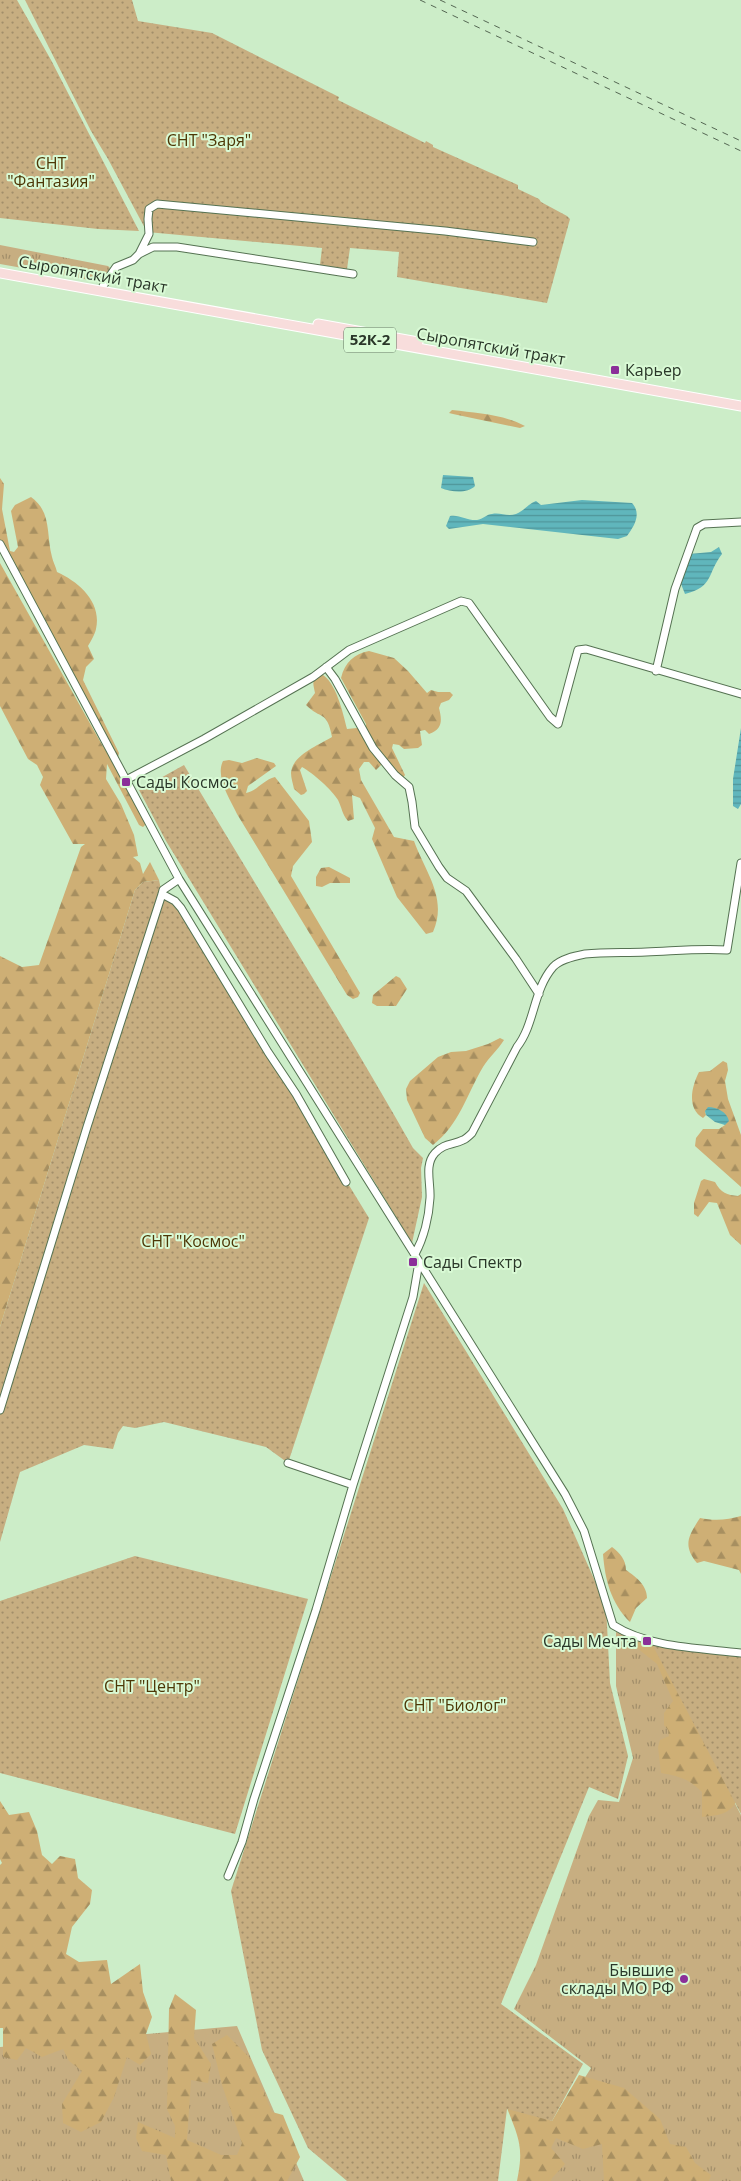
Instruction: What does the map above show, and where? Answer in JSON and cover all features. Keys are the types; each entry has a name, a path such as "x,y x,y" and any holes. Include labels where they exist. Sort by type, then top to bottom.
{"main road":[{"name":"Сыропятский тракт","path":"0,267 741,400"},
{"name":"Сыропятский тракт","path":"0,273 741,406"}],"street":[{"path":"139,254 149,234 149,209 157,204 445,231 533,242"},
{"path":"103,286 116,267 133,260 139,254 153,247 178,247 353,274"},
{"path":"656,671 675,589 682,565 697,528 704,524 741,522"},
{"path":"0,544 179,879 565,1494 584,1531 613,1625 636,1636 652,1640 741,1653"},
{"path":"126,780 204,739 326,667 349,650 464,601 469,603 550,717 558,724 578,650 586,649 656,671 741,694"},
{"path":"326,667 335,679 373,748 408,787 412,802 414,827 439,866 447,878 466,891 516,958 539,994"},
{"path":"415,1254 422,1237 430,1198 430,1159 441,1148 464,1140 472,1133 517,1047 526,1036 539,994 553,967 558,962 585,954 667,952 701,948 727,950 741,863"},
{"path":"0,1410 87,1127 162,894 164,890 179,879"},
{"path":"162,894 175,901 181,908 268,1052 296,1094 346,1182"},
{"path":"228,1876 242,1842 254,1799 316,1610 353,1485 413,1297 419,1262"},
{"path":"288,1463 353,1485"}],"green space":[{"name":"СНТ \"Фантазия\"","path":"0,0 17,0 51,60 139,231 98,229 0,218"},
{"name":"СНТ \"Заря\"","path":"25,0 132,0 138,21 212,33 339,97 338,100 425,143 426,141 433,145 433,147 518,185 518,189 539,199 570,219 547,303 397,277 399,252 350,248 347,269 320,265 322,248 147,232 91,131"},
{"path":"0,245 108,266 110,268 105,280 101,282 0,264"},
{"path":"452,410 498,416 525,426 520,428 449,413"},
{"path":"0,478 4,484 2,509 10,551 14,552 18,547 11,511 15,505 31,497 38,503 45,517 50,548 57,572 81,587 96,610 95,631 88,646 94,659 86,667 83,680 119,753 117,761 0,543"},
{"path":"0,563 101,743 127,784 147,823 143,827 139,825 107,764 106,779 121,804 134,835 138,856 133,857 140,863 143,874 150,862 159,880 143,882 135,890 0,1327 0,956 22,967 39,965 81,847 85,844 73,844 40,785 43,777 37,765 28,759 0,706"},
{"path":"369,651 394,658 427,693 431,690 450,692 453,695 449,700 441,703 439,708 440,724 437,730 429,734 425,730 420,731 422,745 418,748 404,749 399,745 393,744 392,748 405,775 403,778 382,764 376,770 369,762 364,762 359,769 361,780 394,837 414,841 433,885 438,908 437,920 433,932 426,934 397,897 372,839 375,828 360,798 352,795 354,819 348,821 335,796 302,767 300,770 307,791 301,795 294,789 291,773 296,761 307,751 332,737 326,719 306,705 315,693 314,682 318,676 321,674 326,678 335,690 347,729 357,728 362,732 366,729 366,724 341,678 345,667 351,660 359,654"},
{"path":"257,758 274,763 276,766 248,786 246,793 275,777 309,821 312,842 293,866 291,876 360,993 358,997 353,999 347,995 237,814 224,788 221,774 223,761 229,760 242,763"},
{"path":"184,765 329,1004 413,1148 423,1158 421,1168 422,1197 412,1243 166,841 139,790"},
{"path":"329,867 350,878 350,883 330,883 322,887 316,886 316,877 321,868"},
{"name":"СНТ \"Космос\"","path":"159,880 162,894 175,901 369,1218 288,1463 266,1447 164,1422 135,1428 123,1426 118,1433 113,1449 84,1445 20,1472 0,1542 0,1327 135,890 143,882"},
{"path":"396,976 400,978 407,989 396,1006 377,1006 372,1003 373,995"},
{"path":"500,1038 504,1040 483,1067 456,1119 433,1145 425,1138 407,1100 406,1089 410,1081 438,1057 451,1052 466,1051"},
{"path":"723,1061 727,1063 728,1070 725,1081 728,1099 741,1135 741,1187 695,1146 696,1138 703,1129 719,1129 725,1125 705,1111 706,1115 703,1118 694,1109 692,1103 694,1084 699,1072 710,1071"},
{"path":"704,1179 715,1182 727,1194 738,1196 741,1194 741,1245 730,1235 717,1203 709,1202 698,1217 694,1214 694,1203 701,1181"},
{"name":"СНТ \"Биолог\"","path":"424,1283 563,1509 606,1606 610,1683 628,1756 618,1799 589,1787 501,2004 583,2064 552,2121 507,2109 498,2181 347,2181 308,2148 262,2050 231,1891"},
{"path":"741,1516 741,1574 739,1570 704,1561 697,1563 692,1557 688,1545 690,1535 700,1518 721,1520"},
{"path":"612,1547 622,1557 626,1570 634,1575 647,1593 647,1598 636,1608 630,1622 618,1607 607,1582 603,1554"},
{"name":"СНТ \"Центр\"","path":"135,1556 308,1599 235,1834 0,1773 0,1601"},
{"path":"616,1632 648,1642 653,1647 741,1815 741,2181 519,2181 591,2068 514,2009 536,1965 589,1816 598,1800 619,1802 633,1758 616,1686"},
{"path":"634,1641 671,1648 737,1799 728,1811 719,1815 702,1817 702,1792 693,1784 683,1779 661,1773 658,1747 660,1740 669,1736 668,1730 664,1725 664,1713 673,1701 657,1664 632,1644"},
{"path":"652,1644 741,1656 741,1814"},
{"path":"0,1801 9,1815 29,1812 37,1831 42,1855 52,1864 60,1856 75,1859 78,1878 92,1890 90,1904 72,1927 66,1954 79,1962 107,1960 111,1984 140,1964 143,1992 152,2017 146,2034 151,2054 140,2065 127,2057 114,2097 101,2122 81,2132 63,2123 62,2104 82,2071 69,2061 63,2049 42,2057 26,2048 17,2060 3,2057 3,2028 0,2028 0,1865 2,1863 0,1859"},
{"path":"175,1994 196,2010 194,2038 211,2064 208,2083 191,2080 187,2140 221,2155 237,2155 242,2143 222,2085 212,2044 227,2035 250,2058 272,2112 283,2115 300,2157 287,2181 171,2181 166,2155 142,2151 136,2138 138,2122 175,2138 175,2126 167,2109 169,2009"},
{"path":"237,2026 304,2181 0,2181 0,2047"},
{"path":"579,2075 624,2088 660,2119 670,2144 686,2147 695,2163 711,2175 709,2181 604,2181 602,2144 583,2149 556,2138 551,2148 565,2164 551,2181 517,2181 520,2160 519,2143 507,2108 514,2105 552,2121"}],"water":[{"path":"443,475 473,477 475,486 472,489 463,491 441,488"},
{"path":"582,500 632,503 637,516 627,536 618,539 483,524 449,529 446,526 450,516 477,520 490,514 516,514 536,501 541,505"},
{"path":"719,547 722,554 709,578 701,587 685,594 681,584 689,554 711,552"},
{"path":"741,728 741,804 738,809 733,806 733,779"},
{"path":"708,1107 721,1111 729,1121 725,1125 715,1122 706,1115 705,1111"}],"railway":[{"path":"420,0 741,151"},
{"path":"440,0 741,141"}],"place":[{"name":"Карьер","path":"615,370"},
{"name":"Сады Космос","path":"126,782"},
{"name":"Сады Спектр","path":"413,1262"},
{"name":"Сады Мечта","path":"647,1641"},
{"name":"Бывшие склады МО РФ","path":"684,1979"}]}
